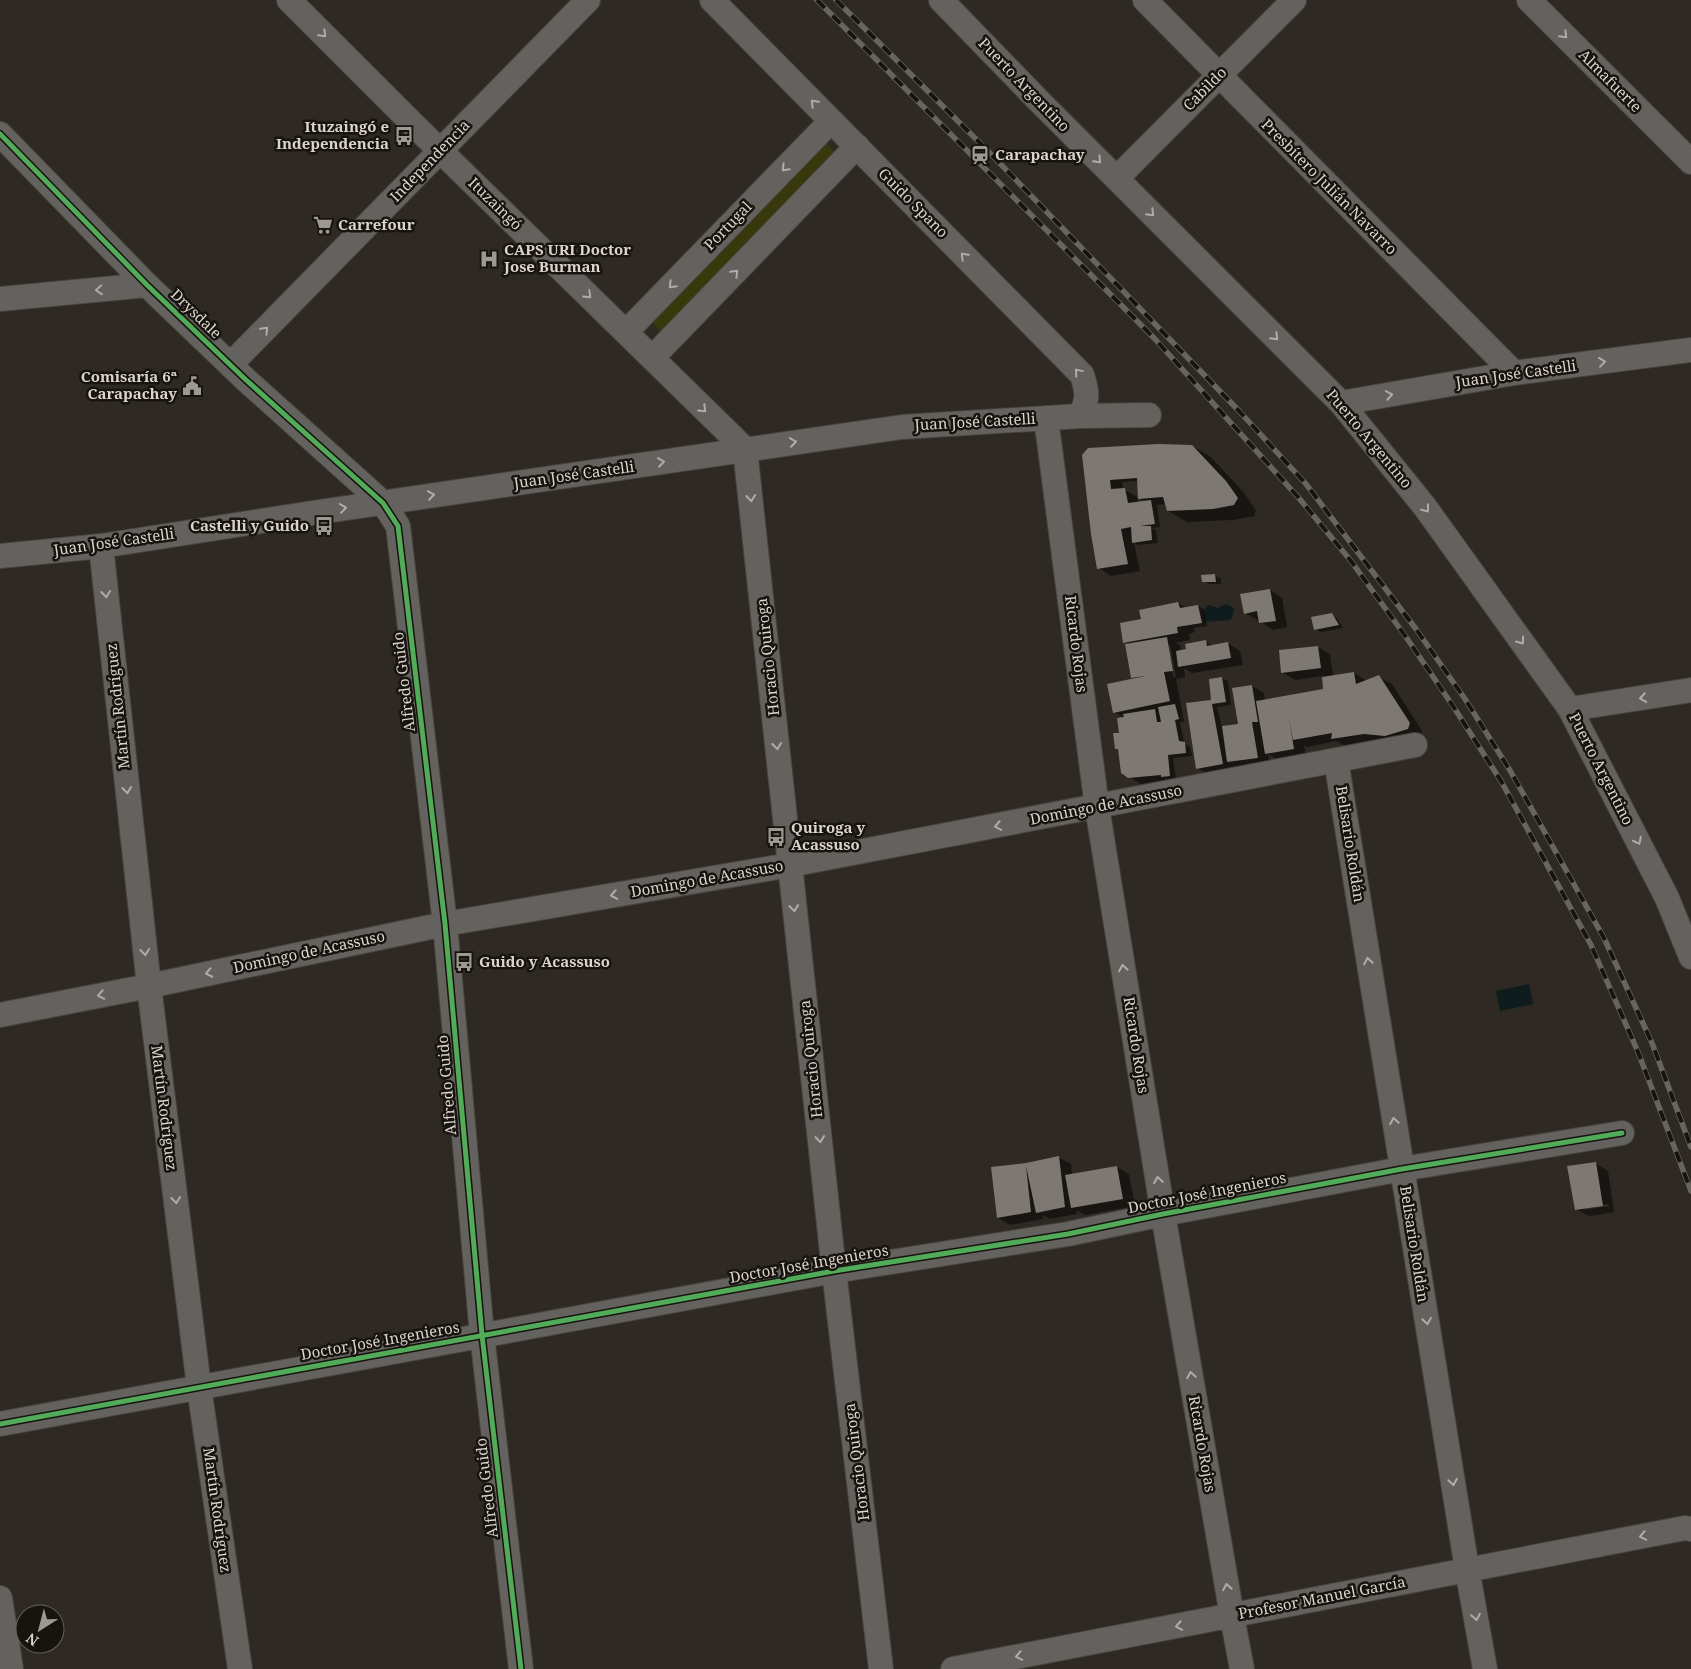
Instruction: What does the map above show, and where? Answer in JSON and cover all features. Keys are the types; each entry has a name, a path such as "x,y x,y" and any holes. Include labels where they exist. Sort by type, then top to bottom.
{"street":[{"name":"Ituzaingó","path":"289,0 745,449"},
{"name":"Independencia","path":"230,365 588,0"},
{"name":"Guido Spano","path":"712,0 1082,376 1087,392 1086,405 1080,416"},
{"name":"Puerto Argentino","path":"941,0 1044,106 1341,403 1425,507 1570,709 1667,898 1691,957"},
{"name":"Presbítero Julián Navarro","path":"1145,0 1514,373"},
{"name":"Cabildo","path":"1117,178 1294,0"},
{"name":"Almafuerte","path":"1530,0 1691,162"},
{"name":"Portugal","path":"626,332 831,120"},
{"name":"Drysdale","path":"0,134 147,285 230,365 383,502"},
{"path":"652,358 857,146"},
{"path":"0,299 147,285"},
{"name":"Juan José Castelli","path":"1341,403 1514,373 1691,350"},
{"name":"Juan José Castelli","path":"0,556 100,546 383,502 902,426 1080,416 1149,415"},
{"name":"Ricardo Rojas","path":"1046,418 1097,807 1242,1669"},
{"name":"Horacio Quiroga","path":"745,449 834,1271 881,1669"},
{"name":"Alfredo Guido","path":"383,502 398,526 445,924 482,1335 521,1669"},
{"name":"Martín Rodríguez","path":"100,546 149,986 199,1387 240,1669"},
{"path":"1570,709 1691,690"},
{"name":"Domingo de Acassuso","path":"0,1015 445,924 790,865 1415,745"},
{"name":"Belisario Roldán","path":"1336,760 1467,1569 1485,1669"},
{"name":"Doctor José Ingenieros","path":"0,1424 834,1271 1068,1234 1164,1214 1402,1170 1622,1133"},
{"name":"Profesor Manuel García","path":"953,1669 1467,1569 1685,1528 1691,1529"},
{"path":"0,1598 11,1669"}],"shaded area":[{"path":"822,138 837,155 665,335 649,319"},
{"path":"1226,604 1234,609 1232,618 1229,620 1207,622 1203,617 1208,605 1218,608"},
{"path":"1529,984 1533,1004 1500,1011 1496,991"}],"building":[{"path":"1158,444 1192,445 1226,481 1238,498 1234,505 1213,509 1167,511 1163,497 1138,499 1137,478 1110,480 1111,489 1125,488 1128,503 1151,500 1155,524 1140,526 1151,526 1152,540 1132,543 1131,527 1121,529 1128,564 1097,569 1082,455 1088,448"},
{"path":"1215,574 1216,582 1202,582 1201,575"},
{"path":"1270,589 1276,621 1259,623 1257,611 1244,614 1240,594"},
{"path":"1178,602 1180,608 1198,605 1202,623 1177,627 1178,633 1123,643 1120,623 1141,619 1139,610"},
{"path":"1332,613 1339,625 1314,630 1311,617"},
{"path":"1167,637 1173,671 1164,672 1170,701 1113,713 1107,684 1145,676 1131,678 1125,644"},
{"path":"1206,640 1207,646 1228,642 1231,658 1178,667 1176,651 1186,649 1185,644"},
{"path":"1318,646 1321,668 1281,673 1279,650"},
{"path":"1354,672 1356,684 1379,675 1410,723 1408,729 1385,736 1364,734 1331,739 1332,733 1293,740 1289,718 1294,749 1265,754 1256,701 1323,689 1322,677"},
{"path":"1222,677 1226,702 1212,704 1223,764 1196,769 1186,703 1211,700 1209,679"},
{"path":"1252,685 1258,722 1252,722 1258,758 1227,762 1222,726 1238,724 1232,688"},
{"path":"1175,704 1179,719 1175,720 1179,741 1185,742 1186,753 1168,755 1170,776 1128,778 1121,773 1118,749 1115,749 1113,733 1119,733 1117,718 1124,717 1123,714 1155,709 1157,722 1161,722 1158,707"},
{"path":"1059,1156 1065,1207 1036,1213 1026,1166 1031,1212 997,1218 991,1167 1026,1163"},
{"path":"1596,1162 1603,1206 1575,1210 1567,1166"},
{"path":"1117,1166 1123,1199 1071,1208 1065,1175"}],"railway":[{"path":"817,0 1154,338 1298,497 1351,561 1406,637 1501,781 1591,945 1638,1052 1691,1191"},
{"path":"836,0 986,149 1240,412 1306,484 1416,629 1465,699 1511,772 1604,938 1652,1043 1691,1147"}],"cycle path":[{"path":"0,134 147,285 245,379 383,503 398,526 445,924 482,1335 521,1669"},
{"path":"0,1424 834,1271 1068,1234 1402,1169 1622,1133"}],"place":[{"name":"Ituzaingó e Independencia","path":"404,136"},
{"name":"Carapachay","path":"980,155"},
{"name":"Carrefour","path":"323,225"},
{"name":"CAPS URI Doctor Jose Burman","path":"489,259"},
{"name":"Comisaría 6ª Carapachay","path":"192,386"},
{"name":"Castelli y Guido","path":"324,526"},
{"name":"Quiroga y Acassuso","path":"776,837"},
{"name":"Guido y Acassuso","path":"464,962"}]}
